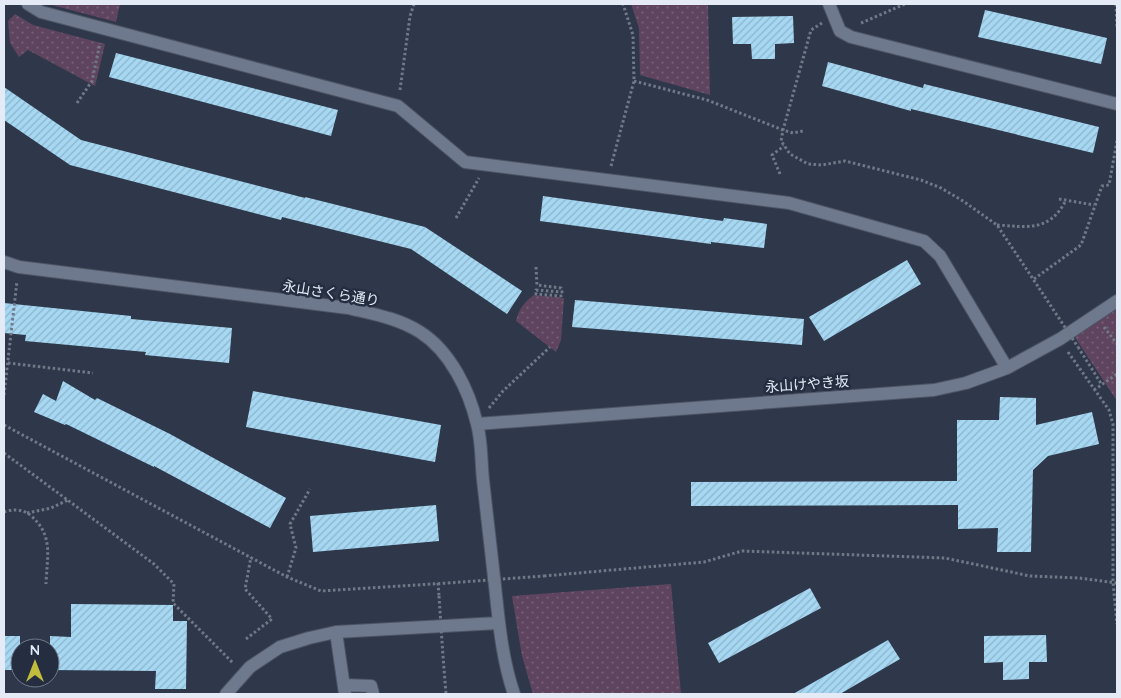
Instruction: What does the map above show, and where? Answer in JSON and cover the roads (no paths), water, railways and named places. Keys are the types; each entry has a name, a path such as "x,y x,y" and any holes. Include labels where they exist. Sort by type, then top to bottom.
{"street":[{"path":"28,4 41,12 398,106 465,162 789,203 924,241 940,256 1007,368"},
{"path":"829,4 840,31 851,37 1117,104"},
{"name":"永山さくら通り","path":"4,262 19,267 348,308 393,320 420,332 450,362 462,382 477,424 498,622 504,661 514,694"},
{"name":"永山けやき坂","path":"477,424 934,390 966,383 1007,368 1060,339 1117,301"},
{"path":"226,694 250,667 280,647 309,638 336,632 498,622"},
{"path":"336,632 344,690 371,686 373,694"}]}
